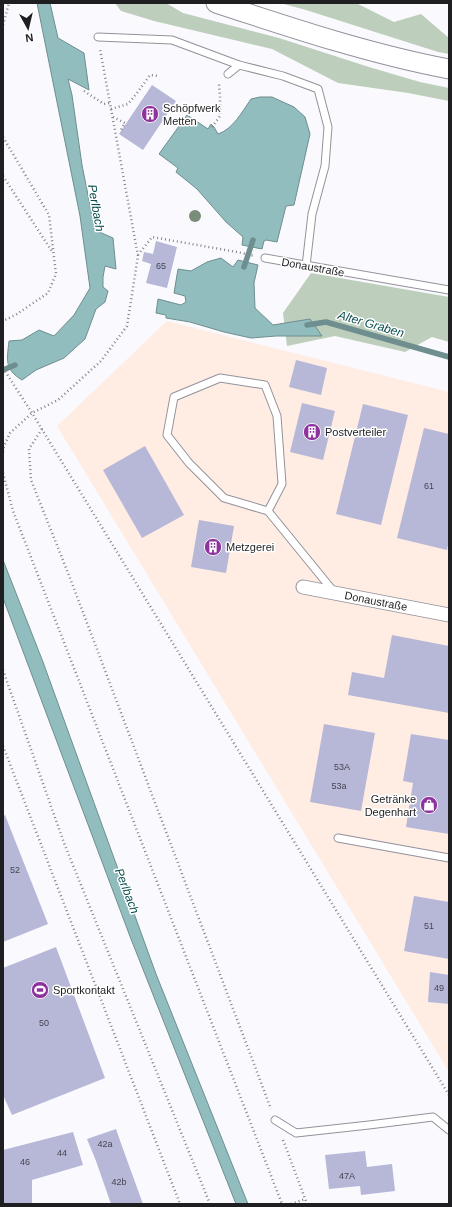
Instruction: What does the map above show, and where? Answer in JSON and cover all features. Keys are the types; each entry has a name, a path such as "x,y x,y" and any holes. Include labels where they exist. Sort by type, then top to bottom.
{"main road":[{"path":"216,3 288,27 398,58 449,69"}],"street":[{"name":"Donaustraße","path":"303,587 449,615"}],"lane":[{"path":"98,37 172,40 239,65 284,76 318,89 328,127 325,166 312,214 306,266"},
{"path":"228,74 239,65"},
{"name":"Donaustraße","path":"265,258 449,290"},
{"path":"268,510 282,484 277,416 265,384 220,378 174,397 167,435 189,463 224,498 268,510 335,593"},
{"path":"338,838 449,858"},
{"path":"275,1120 296,1133 433,1117 449,1130"}],"path":[{"path":"3,25 10,3"},
{"path":"3,452 10,433 32,413 58,400 101,361 127,326 138,256 98,37"},
{"path":"111,109 128,104 150,76 158,76"},
{"path":"212,127 220,116 219,83"},
{"path":"84,91 104,104 110,103"},
{"path":"112,117 125,123 121,130"},
{"path":"3,137 49,214 56,274 48,293 17,314 3,321"},
{"path":"3,176 54,254"},
{"path":"138,256 152,237 265,258"},
{"path":"3,368 449,1095"},
{"path":"42,430 29,449 31,480 70,578 307,1204"},
{"path":"3,473 13,511 282,1204"},
{"path":"3,670 64,843 210,1204"},
{"path":"3,746 180,1204"},
{"path":"291,1204 305,1198"}],"shaded area":[{"path":"167,321 449,392 449,1072 57,426"}],"green space":[{"path":"115,3 166,3 183,13 279,38 420,82 449,88 449,101 408,93 338,83 272,49 154,21 121,11"},
{"path":"280,3 356,3 394,22 421,14 449,38 449,54 438,52"},
{"path":"311,273 449,297 449,342 432,337 405,352 335,336 287,346 283,313"}],"water":[{"path":"37,3 50,3 58,38 84,53 89,90 68,79 72,95 82,165 95,230 113,238 116,269 105,266 103,287 108,291 105,302 96,309 85,339 64,358 36,370 22,380 9,368 7,359 9,341 22,340 39,330 54,336 74,315 90,288 80,216"},
{"path":"272,97 294,107 305,117 310,134 294,205 286,206 277,242 266,240 264,241 262,249 242,245 243,237 226,222 197,189 176,172 178,168 159,154 187,115 208,129 211,124 218,134 233,124 251,99"},
{"path":"221,258 233,267 238,260 258,265 254,283 255,308 273,325 310,319 322,336 276,336 251,338 190,322 166,318 166,315 156,313 158,299 181,305 186,302 185,296 174,293 178,269 191,271 207,262"},
{"path":"3,560 43,662 156,974 248,1204 236,1204 131,939 3,598"}],"building":[{"name":"Schöpfwerk Metten","path":"152,85 176,101 143,150 119,134"},
{"path":"156,241 177,247 167,288 146,283 151,264 142,261 144,252 153,254"},
{"path":"296,360 327,368 321,395 289,387"},
{"name":"Postverteiler","path":"302,403 335,411 323,460 290,452"},
{"path":"363,404 408,415 381,525 336,514"},
{"path":"424,428 449,434 449,540 447,550 397,538"},
{"path":"145,446 184,515 142,538 103,470"},
{"name":"Metzgerei","path":"199,520 234,526 226,573 191,567"},
{"path":"392,635 449,646 449,713 348,695 352,672 384,678"},
{"path":"324,724 375,733 361,811 310,802"},
{"name":"Getränke Degenhart","path":"411,734 449,740 449,834 406,827 413,783 403,781"},
{"path":"5,815 48,924 3,942 3,816"},
{"path":"414,896 449,902 449,959 404,951"},
{"path":"56,947 105,1078 12,1115 3,1095 3,968"},
{"path":"430,972 449,975 449,1004 428,1002"},
{"path":"116,1129 143,1204 111,1204 87,1139"},
{"path":"73,1132 83,1165 32,1180 32,1204 3,1204 3,1150"},
{"path":"365,1151 367,1167 392,1164 395,1191 361,1195 360,1186 329,1189 325,1155"}],"waterway":[{"path":"244,267 253,240"},
{"name":"Alter Graben","path":"307,325 326,322 449,357"},
{"name":"Perlbach","path":"3,370 15,365"}],"place":[{"name":"Schöpfwerk Metten","path":"150,114"},
{"name":"Postverteiler","path":"312,432"},
{"name":"Metzgerei","path":"213,547"},
{"name":"Getränke Degenhart","path":"429,805"},
{"name":"Sportkontakt","path":"40,990"}]}
